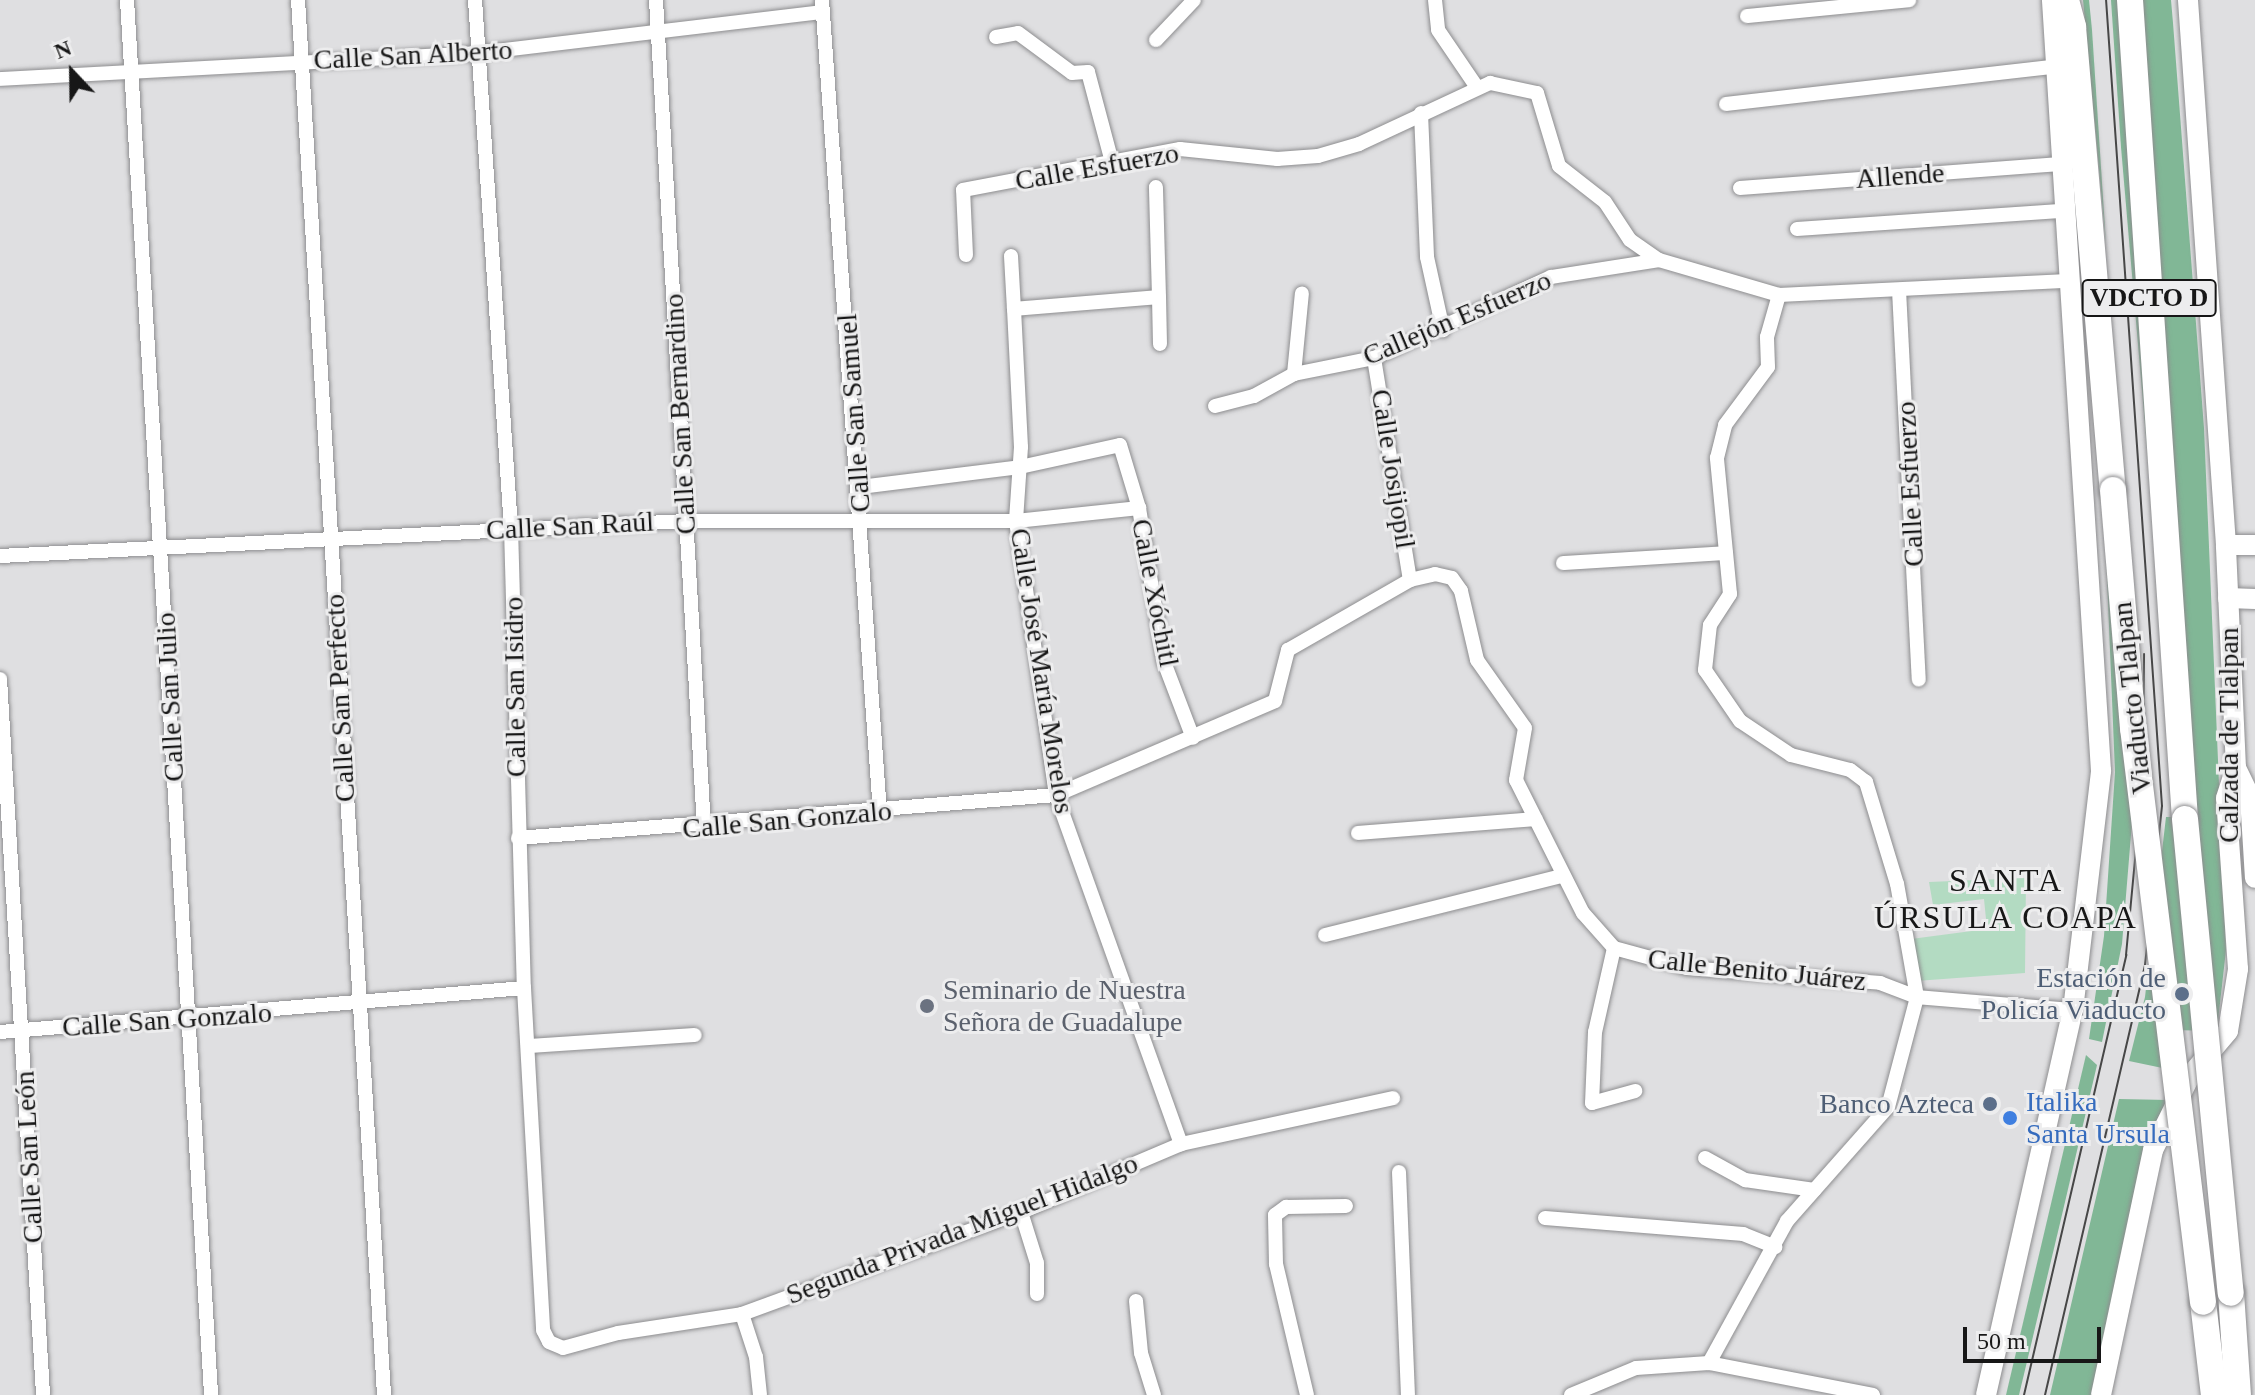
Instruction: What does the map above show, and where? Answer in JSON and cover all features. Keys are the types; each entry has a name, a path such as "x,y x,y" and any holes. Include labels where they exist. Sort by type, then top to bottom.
{"highway":[{"name":"Viaducto Tlalpan","path":"2066,0 2073,27 2133,728 2214,1395"},
{"name":"Viaducto Tlalpan","path":"2130,0 2166,596 2238,1395"}],"main road":[{"path":"1986,1395 2073,1010 2101,771 2053,67 2052,0"},
{"name":"Calzada de Tlalpan","path":"2101,1395 2153,1150 2190,1076 2228,1031 2238,969 2226,798 2236,768 2226,545 2188,0"},
{"path":"2226,545 2255,545"},
{"path":"2228,598 2255,599"},
{"path":"2236,768 2250,797 2255,878"}],"street":[{"name":"Calle San Julio","path":"127,0 211,1395"},
{"name":"Calle San Perfecto","path":"298,0 357,1006 384,1395"},
{"name":"Calle San Isidro","path":"475,0 511,528 518,838 543,1330 563,1348 579,1345"},
{"name":"Calle San Bernardino","path":"656,0 704,827"},
{"path":"1156,40 1194,0"},
{"path":"1435,0 1438,30 1476,86"},
{"path":"1747,16 1909,0"},
{"name":"Calle San Alberto","path":"0,79 478,53 658,37 681,28 822,6"},
{"name":"Calle San Samuel","path":"822,6 860,487 880,813"},
{"path":"996,37 1018,33 1072,73 1088,72 1113,166"},
{"path":"1726,104 2053,67"},
{"name":"Calle Esfuerzo","path":"966,255 963,190 1113,166 1180,149 1277,159 1318,156 1359,144 1476,86 1511,85 1537,93 1559,166 1605,202 1630,240 1659,260 1779,295 2068,281"},
{"path":"1421,113 1427,257 1443,330"},
{"name":"Allende","path":"1740,188 2060,164"},
{"path":"1156,187 1160,344"},
{"path":"1797,229 2063,211"},
{"name":"Calle José María Morelos","path":"1011,256 1020,467 1016,521 1056,795 1181,1144"},
{"name":"Callejón Esfuerzo","path":"1215,406 1254,396 1294,374 1374,358 1443,330 1551,277 1659,260"},
{"name":"Calle Esfuerzo","path":"1899,290 1919,679"},
{"path":"1294,374 1302,293"},
{"path":"1709,1363 1787,1221 1888,1107 1917,997 1897,884 1866,782 1850,770 1791,755 1740,721 1705,670 1710,625 1730,594 1717,458 1725,425 1768,367 1767,337 1779,295"},
{"path":"1014,309 1159,297"},
{"name":"Calle Josijopil","path":"1374,358 1410,580"},
{"name":"Calle Xóchitl","path":"1020,467 1120,445 1139,508 1164,662 1193,738"},
{"path":"860,487 1020,467"},
{"name":"Calle San Raúl","path":"0,556 686,521 861,516 1016,521 1139,508"},
{"path":"1563,563 1726,553"},
{"name":"Calle Benito Juárez","path":"1410,580 1435,574 1452,578 1461,591 1477,660 1525,728 1515,768 1535,819 1562,876 1597,932 1614,948 1687,968 1880,983 1917,997 2073,1010"},
{"name":"Calle San Gonzalo","path":"518,838 880,813 1056,795 1275,701 1288,650 1410,580"},
{"name":"Calle San León","path":"0,679 43,1395"},
{"path":"1358,833 1535,819"},
{"path":"1325,935 1562,876"},
{"path":"1614,948 1595,1032 1592,1103 1635,1091"},
{"name":"Calle San Gonzalo","path":"0,1032 357,1006 524,988"},
{"path":"529,1046 695,1035"},
{"name":"Segunda Privada Miguel Hidalgo","path":"579,1345 742,1314 1021,1212 1181,1144 1393,1098"},
{"path":"1705,1158 1745,1180 1814,1190"},
{"path":"1399,1172 1408,1395"},
{"path":"1307,1395 1276,1264 1275,1215 1286,1207 1346,1206"},
{"path":"1021,1212 1037,1263 1037,1294"},
{"path":"1545,1218 1743,1234 1775,1247"},
{"path":"1136,1301 1141,1353 1154,1395"},
{"path":"742,1314 760,1395"},
{"path":"1571,1395 1636,1368 1709,1363 1873,1395"}],"green space":[{"path":"2083,0 2089,0 2092,30 2106,244"},
{"path":"2111,0 2119,0 2154,530 2121,147"},
{"path":"2141,0 2171,0 2204,428 2226,950 2218,1021 2213,1031 2174,1030 2172,1070 2129,1061 2145,997 2166,817 2196,817"},
{"path":"2125,489 2139,666 2136,774 2122,944 2102,1042 2089,1039 2104,936 2115,772 2106,553"},
{"path":"2026,878 2025,973 1916,981 1911,939 1987,929 1984,899 1933,905 1929,882"},
{"path":"2086,1055 2097,1065 2061,1219 2019,1395 2006,1395"},
{"path":"2119,1099 2168,1100 2143,1150 2094,1395 2050,1395"}],"tram line":[{"path":"2045,1395 2145,965 2162,806 2106,0"},
{"path":"2024,1395 2126,955 2143,774 2144,654"}],"place":[{"name":"Estación de Policía Viaducto","path":"2182,994"},
{"name":"Seminario de Nuestra Señora de Guadalupe","path":"927,1006"},
{"name":"Banco Azteca","path":"1990,1104"},
{"name":"Italika Santa Ursula","path":"2010,1118"}],"district":[{"name":"SANTA ÚRSULA COAPA","path":"2006,900"}]}
